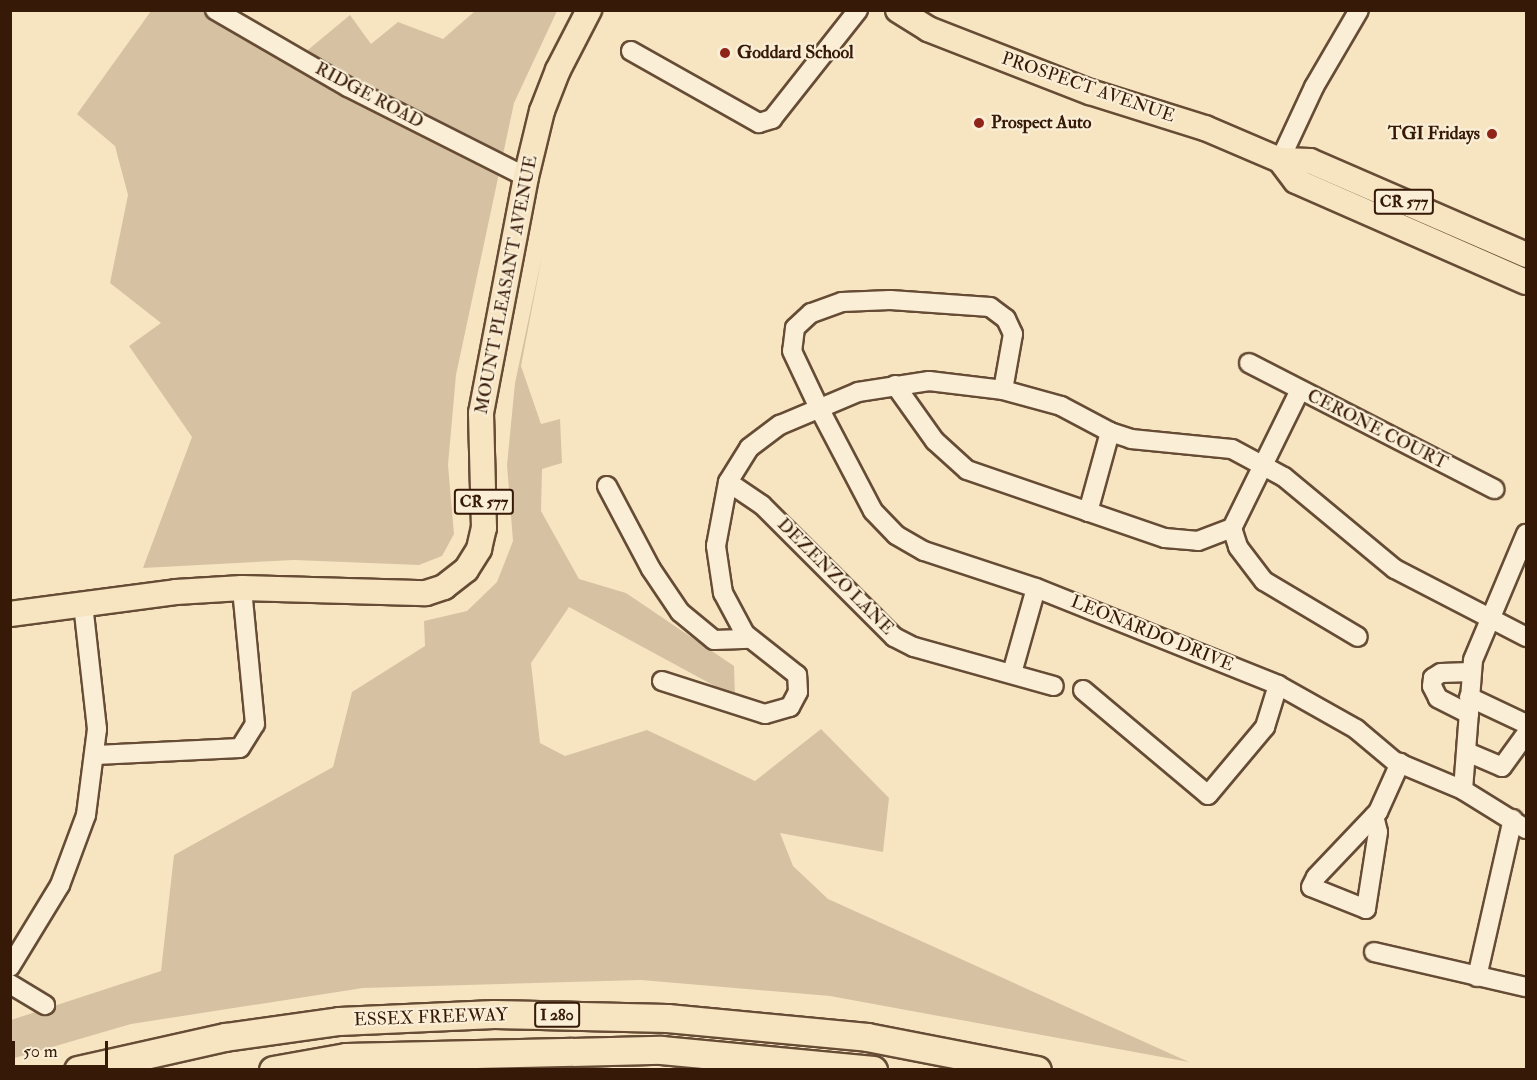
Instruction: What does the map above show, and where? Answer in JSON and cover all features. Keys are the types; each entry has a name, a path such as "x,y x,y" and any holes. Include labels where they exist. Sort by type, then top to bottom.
{"highway":[{"name":"ESSEX FREEWAY","path":"78,1070 225,1037 294,1027 494,1014 667,1018 867,1037 1037,1070"},
{"name":"ESSEX FREEWAY","path":"273,1070 346,1057 661,1050 873,1070"}],"main road":[{"name":"MOUNT PLEASANT AVENUE","path":"10,614 83,604 242,588 426,593 457,579 473,562 484,528 480,446 486,371 526,177 554,80 590,10"},
{"name":"PROSPECT AVENUE","path":"898,10 972,47 1105,97 1205,128 1280,160 1310,161 1527,255"},
{"name":"PROSPECT AVENUE","path":"1280,160 1296,181 1527,282"}],"street":[{"name":"RIDGE ROAD","path":"215,10 348,87 526,177"},
{"path":"631,51 759,123 772,119 858,10"},
{"path":"1280,160 1314,87 1359,10"},
{"name":"LEONARDO DRIVE","path":"1003,390 1013,334 1006,319 990,307 890,300 842,302 811,313 795,328 792,351 819,408 873,511 896,535 924,551 1036,588 1278,685 1324,708 1400,763 1463,790 1520,824"},
{"path":"1249,363 1300,390"},
{"path":"662,681 765,714 783,712 795,700 797,675 750,639 730,608 719,571 716,546 728,482 737,463 762,436 858,392 929,381 1003,390 1061,406 1110,432 1131,439 1213,444 1264,463 1313,499 1395,569 1527,636"},
{"path":"895,385 935,441 968,470 1088,512 1183,541 1214,537 1232,528 1238,547 1264,581 1358,637"},
{"name":"CERONE COURT","path":"1232,528 1300,390 1494,489"},
{"path":"1088,512 1110,432"},
{"name":"DEZENZO LANE","path":"728,482 762,505 894,637 914,647 1054,686"},
{"path":"607,486 651,569 680,612 714,640 750,639"},
{"path":"1463,790 1471,672 1490,616 1527,534"},
{"path":"96,755 240,748 255,724 242,588"},
{"path":"1012,673 1036,588"},
{"path":"10,968 60,885 75,850 86,815 96,755 96,700 83,604"},
{"path":"1471,672 1441,672 1433,678 1432,686 1444,703 1469,706 1527,724"},
{"path":"1083,690 1208,795 1265,727 1278,685"},
{"path":"1467,752 1502,767 1527,734"},
{"path":"1374,816 1378,832 1366,909 1311,887 1316,877 1374,816 1400,763"},
{"path":"1477,977 1520,824"},
{"path":"1374,952 1527,987"},
{"path":"10,984 45,1005"}],"shaded area":[{"path":"151,11 234,11 233,25 291,64 350,15 371,44 398,22 443,39 475,11 557,11 514,103 456,375 448,465 454,534 442,556 419,565 294,560 143,568 192,437 129,346 161,323 110,283 128,195 115,146 77,114"},
{"path":"542,256 521,366 541,424 560,419 562,463 542,469 541,511 579,579 626,593 734,666 735,697 569,607 531,663 540,743 565,756 647,730 755,781 821,729 889,798 883,852 780,833 793,866 828,899 1189,1062 830,996 641,980 363,988 131,1024 11,1059 11,1020 161,971 174,855 333,767 352,692 425,646 424,621 467,611 497,582 513,541 507,465 515,383"}],"place":[{"name":"Goddard School","path":"725,53"},
{"name":"Prospect Auto","path":"979,123"},
{"name":"TGI Fridays","path":"1492,134"}]}
